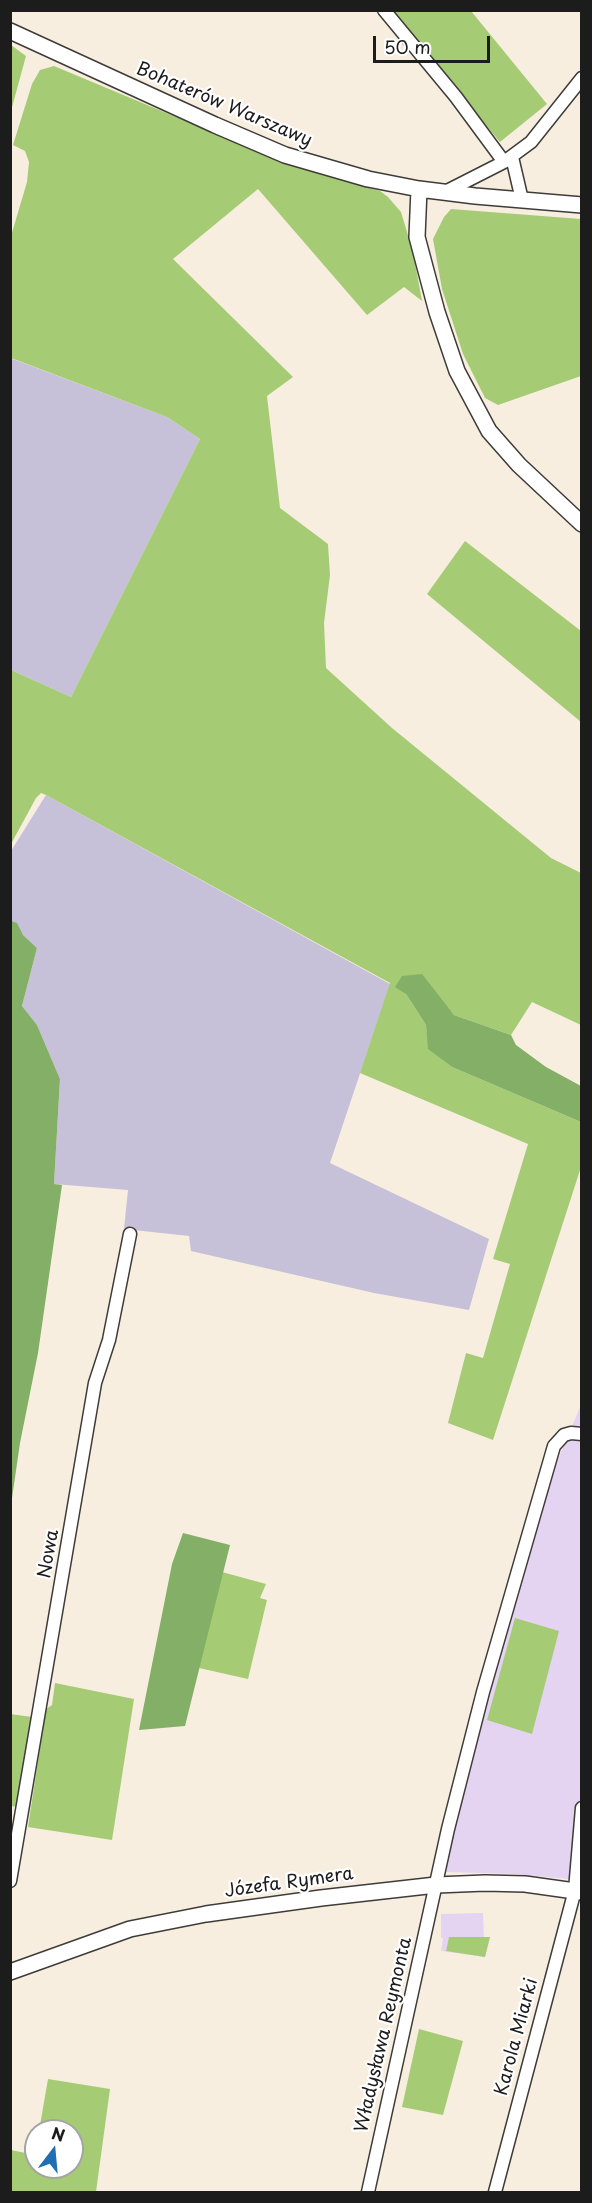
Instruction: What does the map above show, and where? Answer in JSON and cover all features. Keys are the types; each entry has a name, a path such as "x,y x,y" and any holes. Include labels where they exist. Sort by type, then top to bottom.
{"street":[{"path":"384,10 508,159 522,200"},
{"name":"Bohaterów Warszawy","path":"10,31 285,155 368,179 419,189 502,199 582,205"},
{"path":"445,192 508,159 531,142 582,78"},
{"path":"419,189 417,237 437,312 457,370 489,431 519,465 582,524"},
{"name":"Nowa","path":"10,1881 95,1383 109,1340 130,1234"},
{"name":"Władysława Reymonta","path":"368,2193 436,1885 483,1692 554,1446 558,1440 571,1433 582,1434"},
{"name":"Karola Miarki","path":"495,2193 578,1891 582,1808"},
{"name":"Józefa Rymera","path":"10,1972 130,1929 206,1914 436,1885 506,1883 578,1891"}],"shaded area":[{"path":"10,358 167,417 200,439 71,697 11,670"},
{"path":"46,795 390,984 330,1163 489,1239 469,1310 374,1293 191,1251 189,1236 124,1229 128,1190 54,1184 60,1079 37,1025 22,1006 37,948 11,924 11,851"},
{"path":"581,1405 582,1865 579,1880 515,1874 445,1872 470,1763 550,1478"},
{"path":"483,1913 484,1937 490,1937 485,1957 441,1951 443,1938 441,1938 441,1914"}],"green space":[{"path":"389,11 471,11 547,104 500,142"},
{"path":"11,45 26,56 11,111"},
{"path":"54,66 219,135 334,178 380,191 401,212 413,252 422,301 404,287 367,315 258,189 173,259 293,377 267,396 280,508 328,544 330,575 324,623 326,668 392,728 551,858 581,873 581,1025 532,1002 511,1035 454,1015 439,998 406,994 426,1025 429,1049 452,1067 581,1122 581,1167 493,1440 448,1423 466,1353 483,1358 510,1264 493,1259 528,1144 360,1073 390,983 41,793 11,844 11,670 71,697 200,439 167,417 11,358 11,236 27,182 29,162 25,151 13,145 32,84 40,70"},
{"path":"451,209 581,219 581,376 498,405 485,398 463,354 442,289 433,239 444,217"},
{"path":"465,541 581,631 581,722 427,594"},
{"path":"11,921 17,923 23,935 37,948 22,1006 37,1025 60,1079 54,1184 62,1185 38,1353 20,1443 11,1505"},
{"path":"422,974 454,1015 511,1035 516,1045 546,1067 581,1086 581,1122 452,1067 428,1049 426,1025 406,994 395,987 402,976"},
{"path":"183,1533 230,1545 185,1726 139,1730 172,1564"},
{"path":"222,1572 266,1584 260,1598 267,1600 248,1679 199,1668"},
{"path":"515,1618 559,1631 532,1734 487,1720"},
{"path":"55,1683 134,1699 112,1840 28,1827 46,1709 52,1705"},
{"path":"10,1714 32,1717 18,1807 11,1806"},
{"path":"449,1937 490,1937 485,1957 446,1951"},
{"path":"419,2029 463,2041 443,2115 402,2107"},
{"path":"48,2079 110,2089 96,2192 11,2192 11,2150 24,2153 24,2179 84,2179 84,2119 41,2119"}]}
